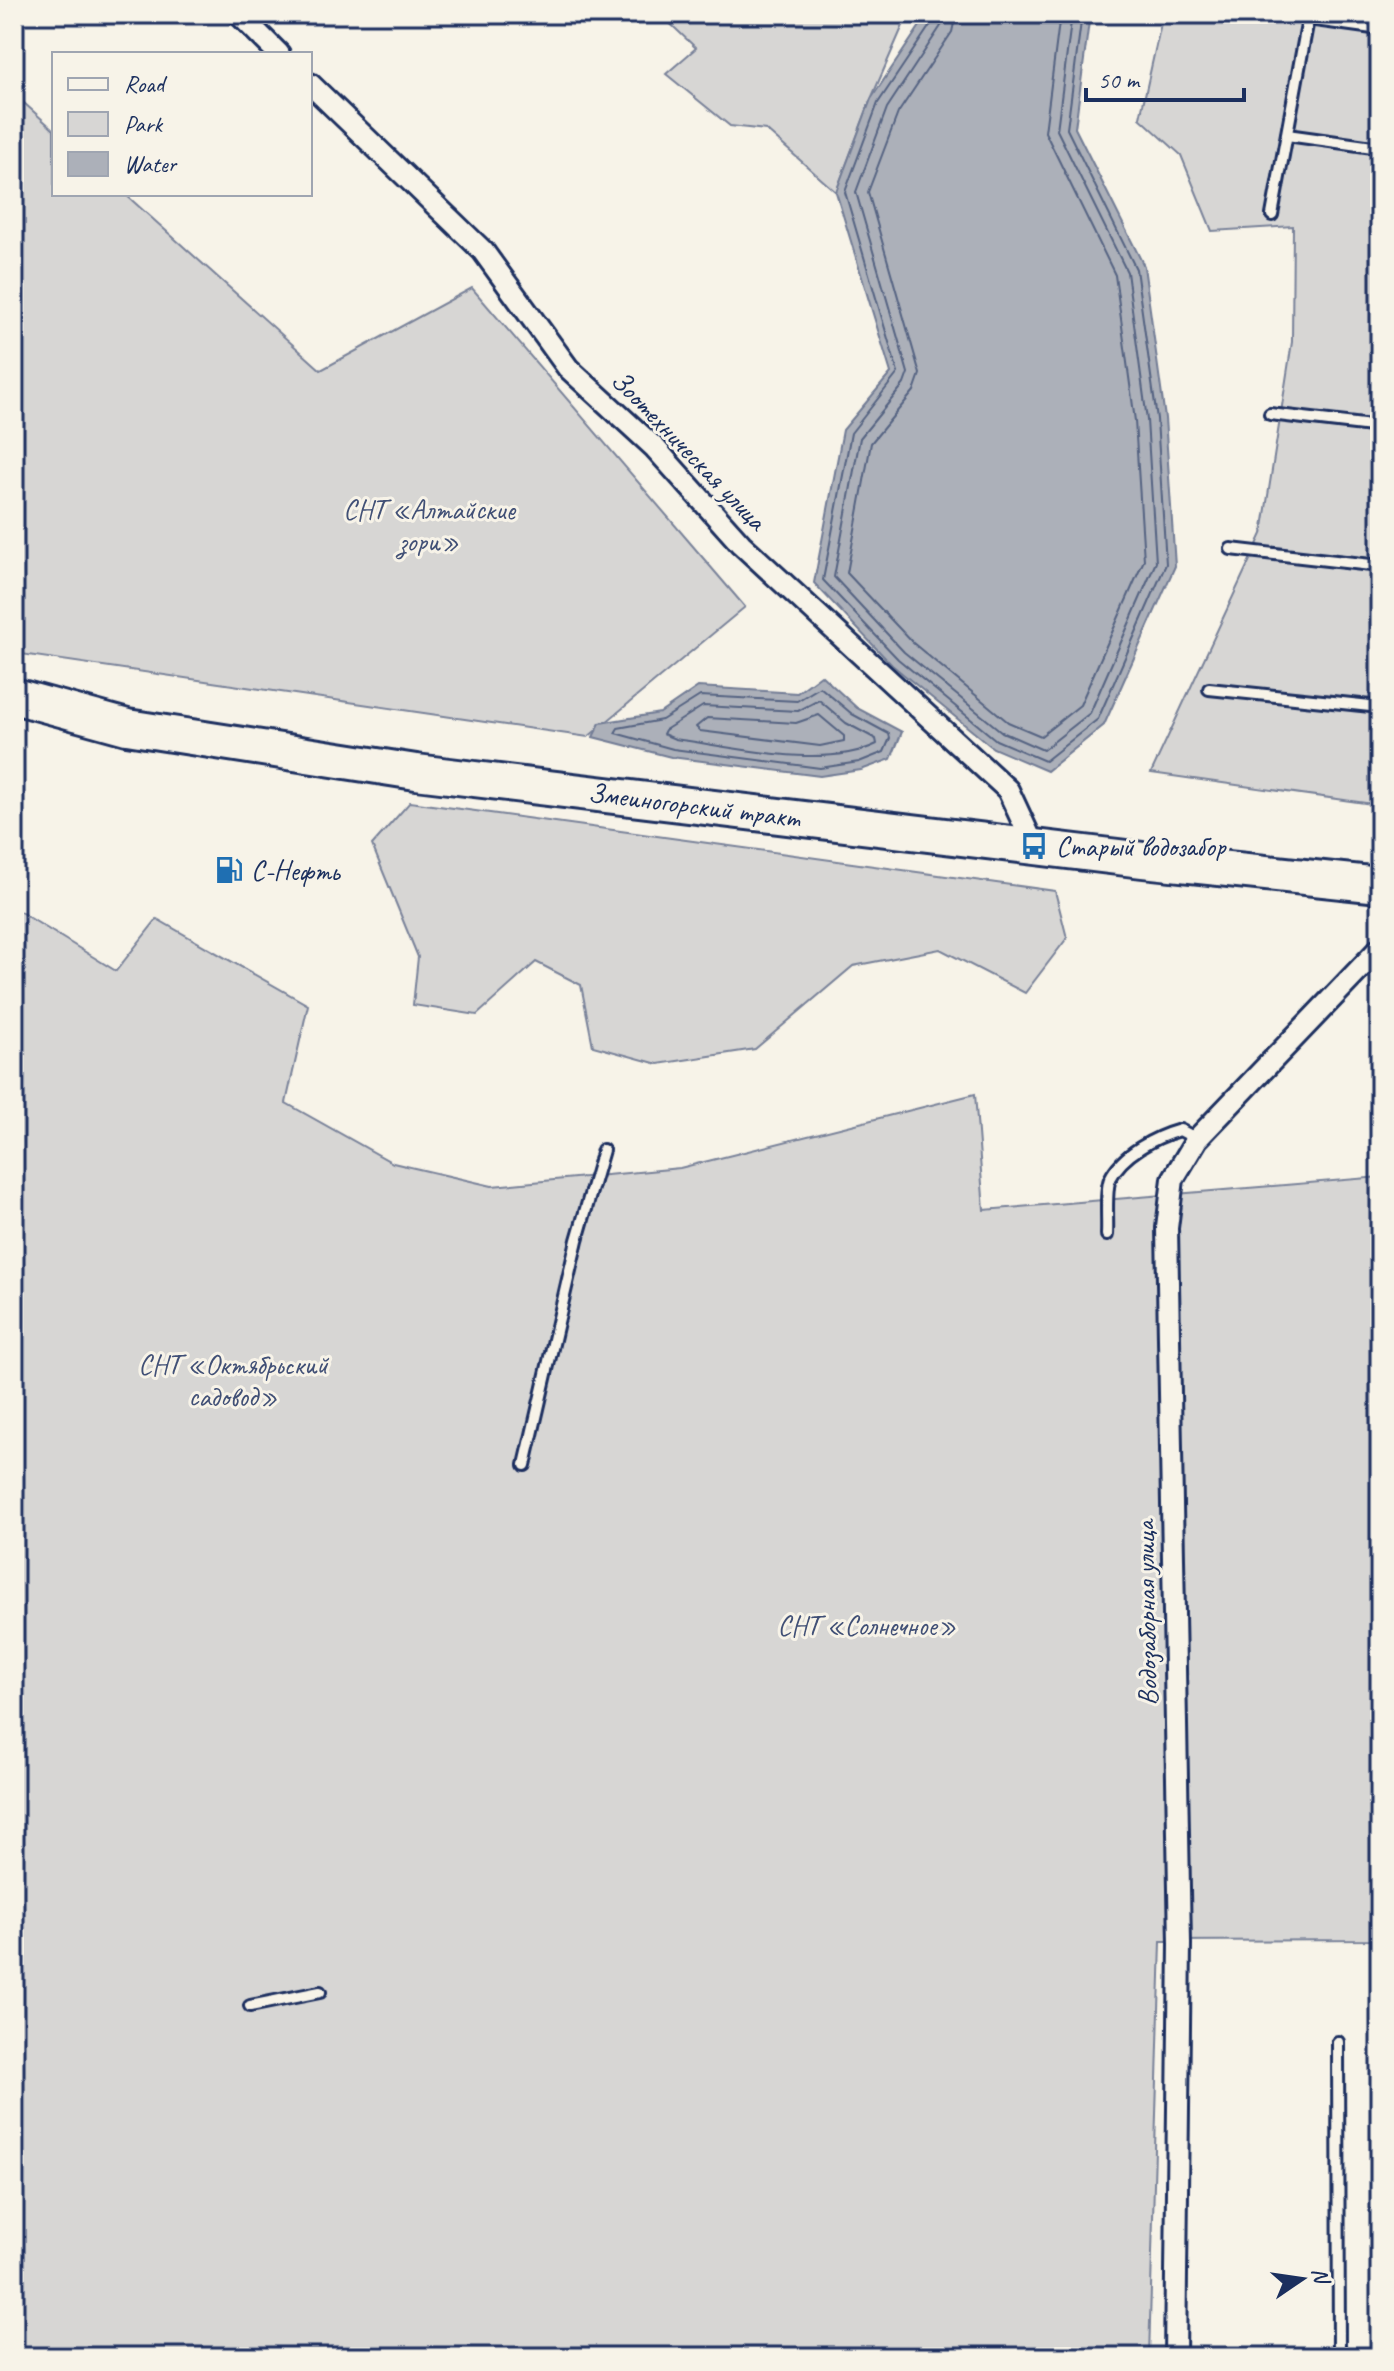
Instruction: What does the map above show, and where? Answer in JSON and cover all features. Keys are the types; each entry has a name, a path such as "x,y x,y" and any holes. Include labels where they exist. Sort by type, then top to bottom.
{"highway":[{"name":"Змеиногорский тракт","path":"14,696 127,727 416,772 1380,885"}],"street":[{"path":"239,14 277,52"},
{"name":"Зоотехническая улица","path":"312,86 483,251 568,368 655,448 741,544 1008,790 1034,846"},
{"name":"Водозаборная улица","path":"1175,2357 1180,1944 1167,1228 1173,1179 1197,1139 1380,948"}],"lane":[{"path":"1272,215 1308,16 1380,29"},
{"path":"1287,135 1380,148"},
{"path":"1270,414 1380,427"},
{"path":"1231,549 1380,566"},
{"path":"1209,689 1380,707"},
{"path":"1107,1235 1109,1180 1132,1153 1158,1136 1180,1130 1197,1139"},
{"path":"525,1465 577,1240 603,1150"},
{"path":"250,2006 320,1992"},
{"path":"1338,2042 1339,2357"}],"green space":[{"path":"660,14 908,14 871,99 836,192 766,130 730,126 666,74 696,48"},
{"path":"1163,14 1380,14 1380,805 1151,773 1262,534 1292,342 1293,226 1212,231 1181,155 1140,118"},
{"name":"СНТ «Алтайские зори»","path":"14,94 52,128 52,196 127,196 321,370 472,288 745,607 588,737 14,653"},
{"path":"410,802 1055,891 1067,938 1025,993 940,949 853,966 755,1049 658,1064 593,1046 581,985 536,962 477,1015 413,1005 418,957 372,845"},
{"name":"СНТ «Солнечное»","path":"14,908 116,971 157,919 308,1005 286,1103 393,1163 492,1186 680,1168 975,1094 984,1210 1380,1177 1380,1940 1161,1941 1149,2357 14,2357"}],"water":[{"path":"928,14 1090,14 1075,128 1144,266 1165,418 1175,566 1104,725 1047,771 993,748 892,665 814,583 843,430 891,373 836,192 871,99"},
{"path":"821,675 857,708 902,732 891,759 861,770 820,776 671,757 593,737 600,723 660,713 698,687 797,693"}],"place":[{"name":"Старый водозабор","path":"1034,846"},
{"name":"С-Нефть","path":"229,870"}],"park label":[{"name":"СНТ «Октябрьский садовод»","path":"233,1380"}]}
